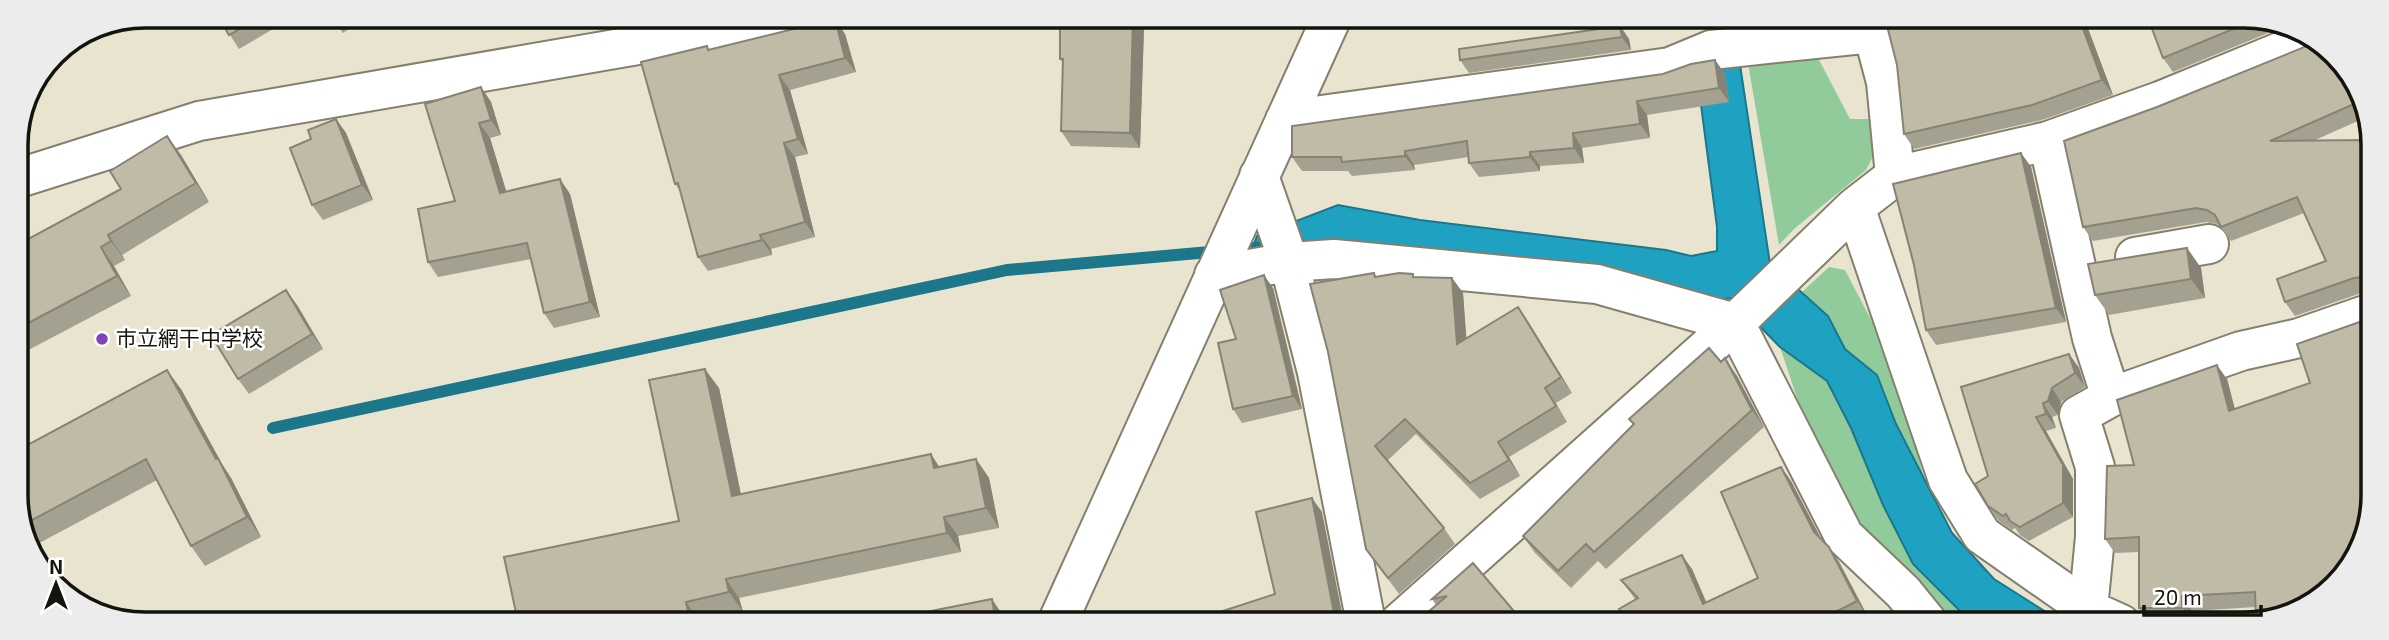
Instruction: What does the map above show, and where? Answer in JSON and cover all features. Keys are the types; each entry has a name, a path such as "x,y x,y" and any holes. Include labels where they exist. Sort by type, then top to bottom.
{"street":[{"path":"28,175 199,121 736,28"},
{"path":"1327,28 1259,176 1259,218 1289,262 1317,372 1364,612"},
{"path":"1285,120 1670,67 1728,48 1856,28"},
{"path":"1876,28 1886,82 1895,176"},
{"path":"1411,612 1735,323 1855,207 1895,176 2048,141 2160,101 2301,43"},
{"path":"2048,141 2092,338 2111,397"},
{"path":"1855,207 1948,480 1982,535 2099,612"},
{"path":"1062,612 1214,275 1259,218"},
{"path":"2078,266 2209,244"},
{"path":"1214,275 1289,262 1334,259 1597,284 1735,323 1844,536 1903,592 1920,612"},
{"path":"2104,612 2095,537 2095,467 2079,415 2111,397 2241,351 2300,338 2361,317"}],"green space":[{"path":"1816,54 1850,119 1880,119 1880,143 1866,170 1794,229 1779,245 1748,63"},
{"path":"1829,267 1845,270 1891,358 1926,485 1896,424 1877,375 1845,349 1828,316 1802,292"},
{"path":"1780,347 1827,381 1913,564 1961,612 1932,612 1867,539 1798,401"}],"water":[{"path":"1714,28 1735,28 1770,264 1828,316 1845,349 1877,375 1896,424 1952,533 1994,579 2046,612 1961,612 1913,564 1827,381 1780,347 1732,298 1699,301 1247,264 1257,236 1338,205 1420,220 1666,250 1691,256 1717,251 1717,227 1701,105 1719,102"}],"building":[{"path":"225,28 241,28 229,35"},
{"path":"798,28 837,28 845,58 779,75 798,139 784,143 805,222 760,235 762,240 698,257 641,62 707,46 708,50"},
{"path":"1060,28 1133,28 1130,133 1061,131 1063,59 1060,59"},
{"path":"1606,28 1620,28 1622,37 1460,60 1459,49"},
{"path":"1888,28 2083,28 2102,80 2032,105 1904,134 1897,65"},
{"path":"2152,28 2236,28 2163,58"},
{"path":"2306,46 2327,62 2345,86 2353,104 2270,141 2361,140 2361,277 2285,302 2277,279 2326,261 2297,197 2221,227 2215,215 2196,208 2083,227 2064,141 2157,107"},
{"path":"1715,60 1719,88 1637,101 1640,124 1573,133 1574,148 1530,152 1530,157 1469,163 1467,141 1405,151 1405,156 1342,162 1341,157 1292,157 1292,126 1663,74 1691,64"},
{"path":"481,87 491,120 479,123 500,193 560,179 590,302 544,313 527,243 428,262 418,209 455,201 425,104"},
{"path":"336,119 362,185 312,205 290,148 311,139 308,130"},
{"path":"167,136 196,183 108,235 111,241 101,247 117,276 28,323 28,239 121,189 110,171"},
{"path":"2021,153 2056,308 1926,330 1914,265 1893,184"},
{"path":"2187,248 2191,279 2095,295 2088,264"},
{"path":"1374,273 1375,277 1399,273 1413,274 1413,277 1452,278 1457,344 1518,307 1561,377 1545,388 1556,406 1498,442 1509,460 1470,483 1405,419 1375,446 1444,528 1388,578 1366,549 1328,352 1310,284"},
{"path":"1264,275 1293,396 1233,409 1218,343 1236,339 1220,290"},
{"path":"286,290 312,334 238,379 211,335"},
{"path":"2361,322 2361,495 2359,518 2345,554 2321,583 2303,596 2274,608 2256,611 2255,592 2182,596 2182,608 2139,608 2139,537 2105,539 2107,466 2134,465 2117,400 2217,365 2229,411 2310,383 2297,344"},
{"path":"1709,348 1721,362 1725,358 1752,410 1594,552 1586,544 1558,571 1523,536 1634,424 1629,419"},
{"path":"2069,354 2075,373 2052,388 2048,401 2043,403 2046,414 2036,417 2063,465 2063,503 2020,527 2010,521 2006,514 2003,516 1988,506 1975,484 1988,476 1961,387"},
{"path":"705,369 732,496 931,454 934,468 976,459 986,508 944,517 947,533 726,579 729,592 686,602 688,612 516,612 504,557 679,521 649,380"},
{"path":"167,370 216,459 218,458 247,517 191,546 146,459 31,521 28,445"},
{"path":"1781,467 1814,532 1829,547 1857,601 1835,612 1621,612 1619,609 1638,598 1621,580 1682,555 1703,604 1758,578 1721,492"},
{"path":"1312,498 1334,612 1220,612 1275,594 1256,512"},
{"path":"1473,563 1515,612 1428,612 1447,596 1432,599"},
{"path":"992,599 994,612 926,612"}],"waterway":[{"path":"273,428 1007,270 1266,247"}],"place":[{"name":"市立網干中学校","path":"102,339"}]}
